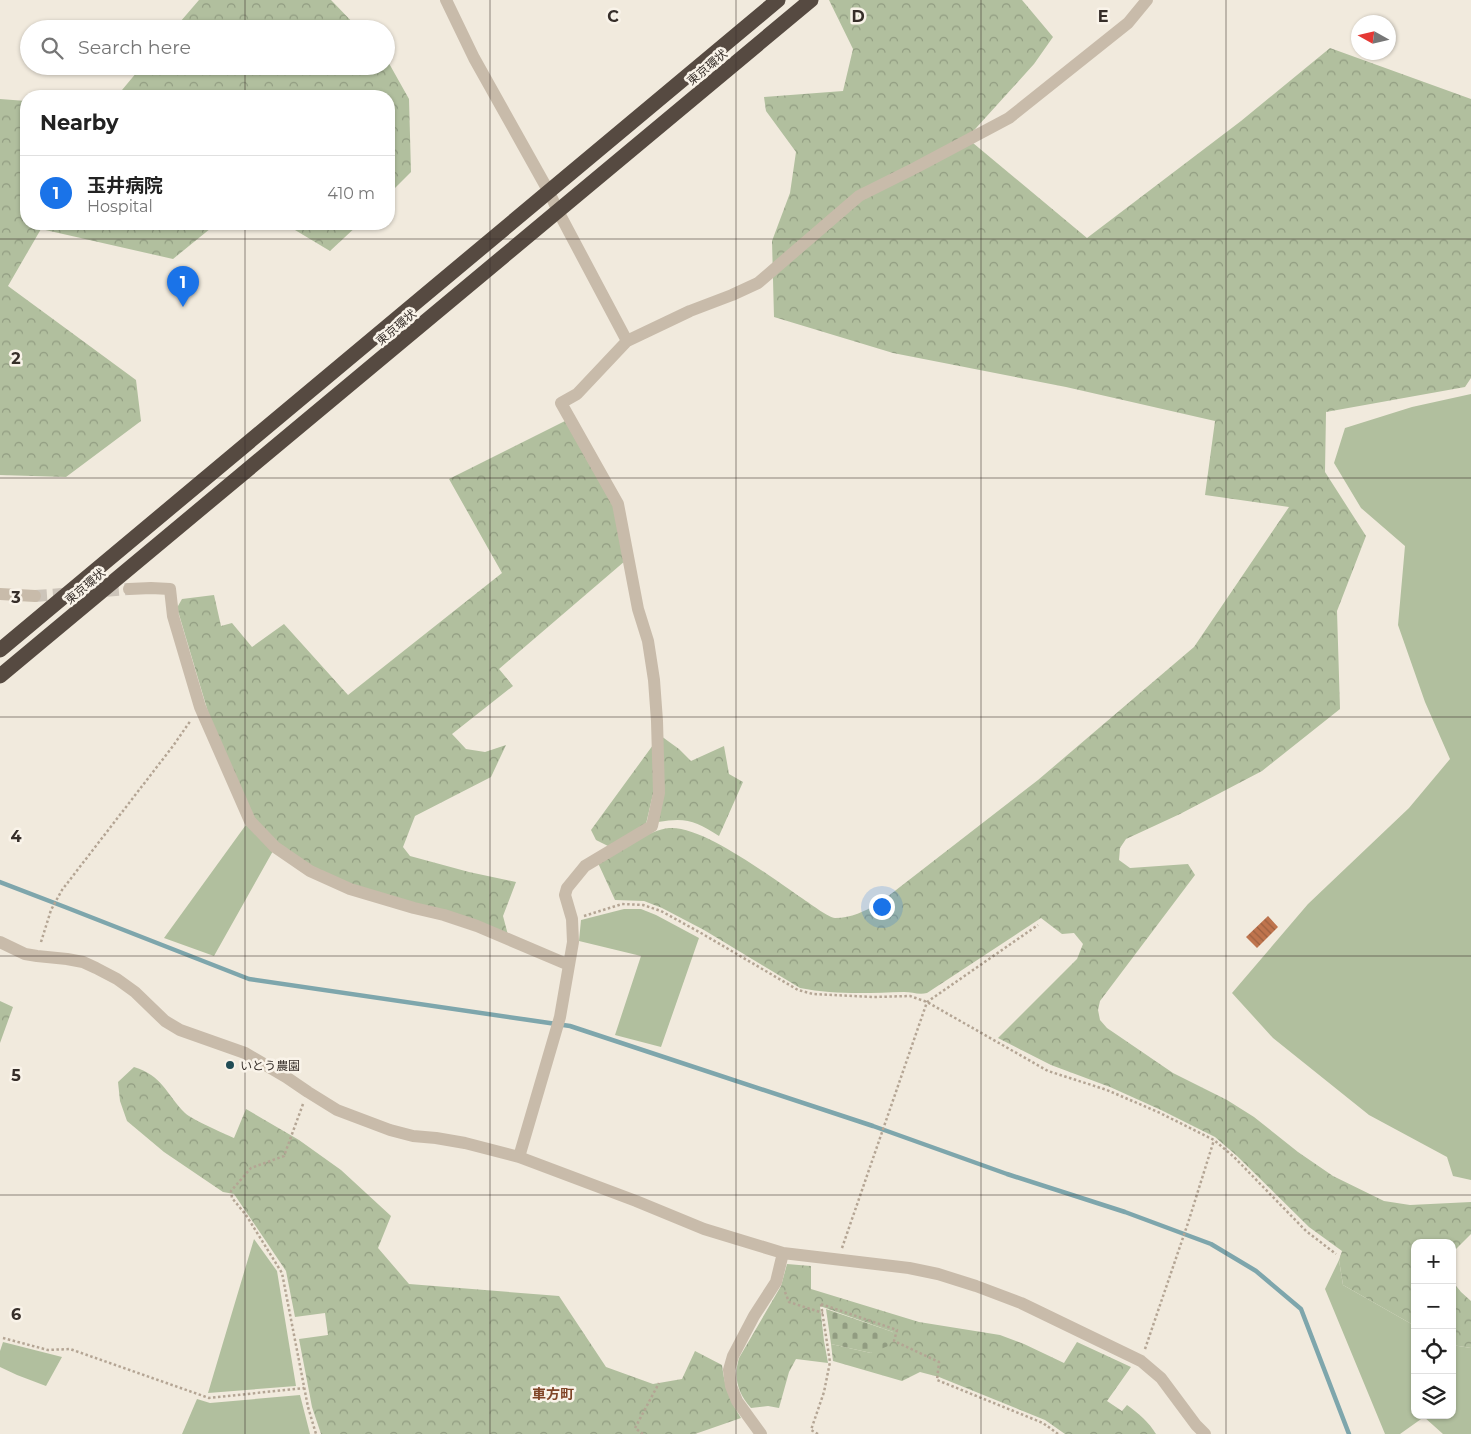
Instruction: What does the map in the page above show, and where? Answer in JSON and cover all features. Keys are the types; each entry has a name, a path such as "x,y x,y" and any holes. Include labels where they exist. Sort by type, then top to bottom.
{"highway":[{"name":"東京環状","path":"0,650 778,0"},
{"name":"東京環状","path":"0,676 811,0"}],"street":[{"path":"446,0 474,58 549,192 627,341"},
{"path":"518,1157 560,1017 573,942 572,919 566,895 567,888 585,866 652,826 659,793 657,721 648,641 638,609 618,504 561,403 577,394 627,341 690,311 732,296 758,284 859,196 1009,118 1128,23 1147,0"},
{"path":"129,589 170,589 173,616 200,707 250,821 275,847 310,871 350,889 469,923 569,965"},
{"path":"0,594 35,596"},
{"path":"0,942 25,954 83,962 96,968 117,979 135,992 165,1021 180,1030 245,1053 286,1076 337,1110 390,1130 465,1144 518,1157 704,1229 783,1253 909,1268 938,1274 1021,1303 1141,1361 1161,1378 1196,1425 1205,1434"},
{"path":"762,1434 737,1401 731,1386 730,1370 733,1356 754,1316 776,1282 783,1253"}],"path":[{"path":"37,956 51,910 62,890 173,746 200,707"},
{"path":"572,919 622,904 643,905 661,910 798,990 822,995 910,996 927,1002 1048,1071 1108,1090 1214,1140 1234,1157 1306,1231 1336,1254"},
{"path":"838,1259 927,1002 1038,925"},
{"path":"308,1092 284,1156 251,1168 231,1192 232,1198 246,1215 282,1273 308,1407 316,1434"},
{"path":"1141,1361 1214,1140"},
{"path":"772,1288 784,1290 789,1302 823,1313"},
{"path":"818,1434 811,1430 824,1392 830,1362 821,1304 897,1330 894,1340 939,1362 937,1380 1043,1423 1058,1434"},
{"path":"3,1338 48,1350 70,1350 208,1398 304,1388"},
{"path":"643,1434 635,1428 659,1383"}],"green space":[{"path":"199,0 331,0 350,20 182,20"},
{"path":"829,0 1022,0 1053,37 1034,64 967,138 1087,238 1241,121 1330,48 1351,56 1351,60 1363,60 1471,99 1471,378 1465,387 1326,412 1325,472 1366,536 1337,611 1340,709 1262,771 1180,814 1126,839 1120,848 1119,860 1130,868 1188,864 1195,875 1100,1001 1098,1010 1100,1020 1107,1028 1173,1073 1227,1100 1254,1117 1298,1152 1333,1176 1384,1201 1410,1205 1471,1202 1471,1234 1456,1249 1456,1239 1411,1239 1411,1324 1343,1285 1339,1260 1342,1251 1309,1227 1215,1137 1110,1087 1051,1065 998,1038 1077,959 1083,944 1074,933 1062,934 1041,918 927,993 826,992 800,988 704,930 662,908 644,901 615,900 598,863 653,832 669,828 684,829 701,835 739,856 820,911 832,917 841,918 863,912 878,904 1038,780 1194,647 1289,507 1205,495 1215,421 1066,387 893,353 774,317 772,241 790,193 796,152 766,111 764,97 843,91 853,49"},
{"path":"395,74 409,99 411,172 395,188 395,90 122,90 134,75"},
{"path":"0,99 20,101 20,230 40,230 8,286 136,380 141,421 66,477 0,475"},
{"path":"45,230 209,230 173,259"},
{"path":"295,230 353,230 330,251"},
{"path":"1471,394 1471,1180 1453,1176 1447,1157 1369,1115 1273,1038 1232,993 1308,904 1409,808 1450,759 1425,702 1398,625 1405,546 1361,508 1334,463 1345,428 1412,407"},
{"path":"565,421 613,506 625,561 499,669 513,686 452,734 466,749 485,752 506,745 491,777 415,816 403,847 410,856 516,882 503,916 508,935 350,885 312,866 277,845 251,818 208,712 178,606 182,599 214,595 221,626 232,623 252,647 284,624 348,695 502,573 449,479"},
{"path":"661,736 679,749 691,761 724,746 729,774 743,782 719,836 704,827 684,820 658,822"},
{"path":"653,745 653,794 646,824 608,846 596,840 591,830"},
{"path":"248,822 273,851 214,956 164,938"},
{"path":"624,909 641,909 699,938 661,1047 615,1035 641,956 579,941 581,920"},
{"path":"0,1001 13,1007 0,1043"},
{"path":"134,1067 152,1075 158,1080 185,1113 201,1123 234,1138 246,1109 299,1140 341,1170 391,1216 378,1248 409,1284 559,1296 606,1367 653,1384 682,1379 695,1351 722,1365 728,1393 741,1418 695,1434 321,1434 312,1407 299,1339 328,1335 325,1313 295,1317 286,1271 234,1194 223,1192 164,1152 127,1121 120,1101 118,1082"},
{"path":"254,1239 277,1271 296,1386 208,1393"},
{"path":"1339,1260 1343,1285 1411,1324 1411,1419 1421,1419 1400,1434 1385,1434 1325,1289"},
{"path":"787,1264 811,1266 811,1289 919,1322 1000,1335 1064,1363 1077,1342 1131,1367 1107,1401 1122,1411 1127,1405 1143,1418 1156,1434 1065,1434 1045,1420 939,1377 920,1372 902,1381 833,1361 831,1344 871,1353 893,1332 820,1306 828,1363 796,1359 789,1372 779,1408 768,1406 751,1408 743,1397 738,1385 737,1365 739,1358 781,1286"},
{"path":"1456,1286 1471,1301 1471,1348 1456,1346"},
{"path":"826,1309 893,1332 888,1346 871,1353 831,1344"},
{"path":"3,1342 62,1357 46,1386 0,1367 0,1351"},
{"path":"1456,1346 1471,1348 1471,1434 1443,1434 1426,1419 1456,1419"},
{"path":"300,1395 310,1434 182,1434 197,1399 210,1403"}],"building":[{"path":"1268,916 1278,927 1257,948 1246,937"}],"waterway":[{"path":"0,882 249,979 570,1026 873,1126 1007,1174 1125,1212 1211,1244 1256,1271 1301,1309 1349,1434"}],"tunnel":[{"path":"35,596 129,589"}],"place":[{"name":"玉井病院","path":"183,307"},
{"name":"いとう農園","path":"230,1065"}],"district":[{"name":"車方町","path":"553,1394"}]}
